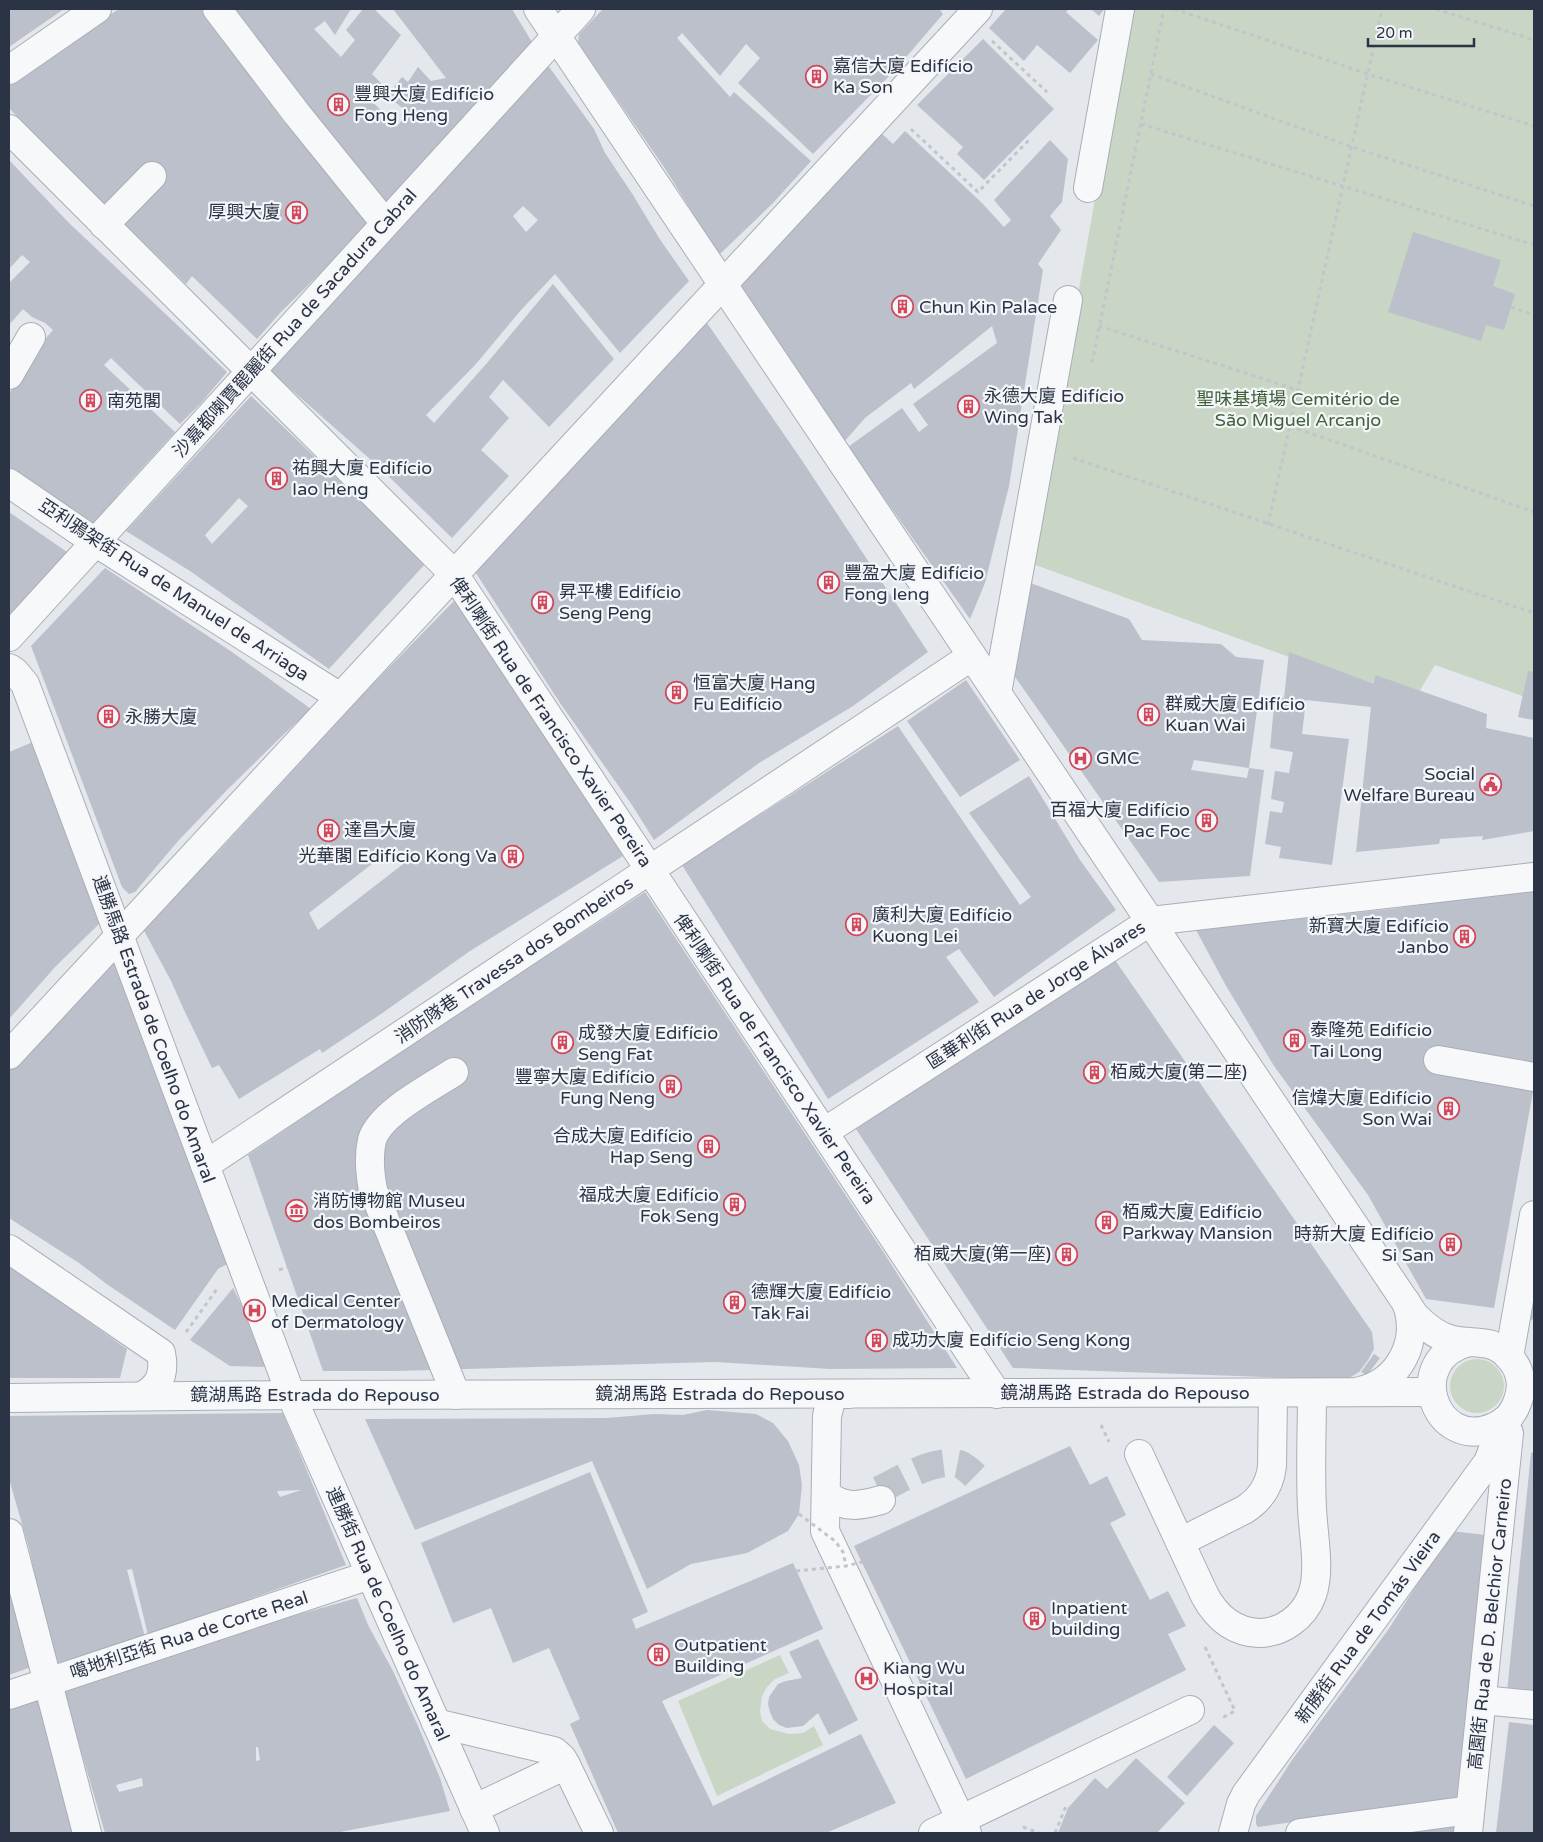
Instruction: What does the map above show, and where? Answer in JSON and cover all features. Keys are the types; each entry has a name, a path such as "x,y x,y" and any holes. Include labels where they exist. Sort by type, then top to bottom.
{"street":[{"path":"9,70 98,9"},
{"path":"217,9 297,114 385,223"},
{"path":"538,9 1415,1316 1431,1330 1450,1340 1491,1344 1498,1347 1524,1376"},
{"name":"沙嘉都喇賈罷麗街 Rua de Sacadura Cabral","path":"9,637 581,9"},
{"path":"1088,188 1120,9"},
{"path":"9,1055 723,284 971,13"},
{"name":"俾利喇街 Rua de Francisco Xavier Pereira","path":"9,130 454,574 997,1394"},
{"path":"104,225 152,176"},
{"path":"997,693 1068,300"},
{"path":"9,372 30,337"},
{"name":"亞利鴉架街 Rua de Manuel de Arriaga","path":"9,483 95,542 340,697"},
{"name":"消防隊巷 Travessa dos Bombeiros","path":"205,1165 972,656"},
{"name":"連勝馬路 Estrada de Coelho do Amaral","path":"9,668 25,684 291,1395"},
{"name":"區華利街 Rua de Jorge Álvares","path":"824,1132 1151,921 1534,877"},
{"path":"1438,1060 1534,1078"},
{"path":"454,1072 394,1111 381,1123 372,1140 369,1165 373,1190 456,1395"},
{"path":"1469,1342 1455,1347 1443,1356 1434,1373 1432,1392 1434,1402 1442,1415 1453,1425 1466,1430 1481,1431 1491,1429 1508,1418 1517,1404 1521,1390 1524,1376 1534,1214"},
{"path":"9,1249 161,1353 163,1374 152,1392 142,1396"},
{"path":"1350,1393 1381,1383 1397,1368 1403,1359 1408,1349 1411,1328 1403,1296"},
{"name":"鏡湖馬路 Estrada do Repouso","path":"9,1398 291,1395 1432,1392"},
{"path":"1180,1542 1244,1510 1252,1505 1264,1492 1271,1475 1272,1466 1273,1393"},
{"path":"1139,1454 1215,1612 1228,1624 1244,1630 1262,1633 1280,1629 1302,1613 1311,1598 1316,1580 1312,1506 1312,1393"},
{"path":"804,1394 817,1395 823,1398 827,1416"},
{"path":"849,1394 836,1394 831,1400 827,1416 825,1531 964,1826"},
{"name":"連勝街 Rua de Coelho do Amaral","path":"291,1395 479,1821"},
{"name":"高園街 Rua de D. Belchior Carneiro","path":"1469,1821 1508,1418"},
{"name":"新勝街 Rua de Tomás Vieira","path":"1232,1833 1246,1794 1488,1462 1508,1418"},
{"path":"826,1488 834,1501 849,1505 863,1505 880,1495"},
{"path":"9,1532 13,1569 48,1682 87,1833"},
{"name":"噶地利亞街 Rua de Corte Real","path":"9,1695 370,1575"},
{"path":"1482,1700 1534,1705"},
{"path":"933,1833 964,1826 1190,1710"},
{"path":"436,1724 554,1751 562,1758 566,1765 599,1833"},
{"path":"479,1821 566,1765"},
{"path":"1300,1833 1469,1821"}],"path":[{"path":"1092,364 1164,9"},
{"path":"1174,9 1368,74 1534,126"},
{"path":"1268,525 1382,9"},
{"path":"1436,9 1534,40"},
{"path":"971,13 1048,92"},
{"path":"1150,74 1352,147 1534,206"},
{"path":"887,106 978,192 1031,138"},
{"path":"1141,124 1534,245"},
{"path":"1512,307 1534,315"},
{"path":"1099,326 1298,390"},
{"path":"1290,426 1534,512"},
{"path":"1074,449 1073,459 1534,614"},
{"path":"163,1363 239,1257"},
{"path":"799,1514 835,1541 843,1552 846,1566"},
{"path":"796,1571 846,1566 862,1562"}],"green space":[{"name":"聖味基墳場 Cemitério de São Miguel Arcanjo","path":"1129,9 1534,9 1534,700 1435,665 1413,702 1030,563"},
{"path":"1477,1359 1496,1367 1504,1386 1496,1405 1477,1413 1458,1405 1450,1386 1458,1367"},
{"path":"780,1655 789,1673 775,1679 767,1687 762,1696 760,1711 762,1721 770,1729 789,1734 803,1733 814,1726 823,1745 717,1796 678,1701"}],"building":[{"path":"9,9 64,9 9,47"},
{"path":"119,9 204,9 284,122 372,222 280,313 257,339 192,276 186,284 47,148 9,108 9,80"},
{"path":"230,9 351,9 335,35 325,21 314,29 341,57 355,40 346,30 363,9 374,9 401,35 372,74 382,84 370,99 396,127 409,113 387,96 402,77 408,82 418,67 431,81 446,78 393,9 512,9 538,52 469,110 385,207"},
{"path":"603,9 939,9 943,14 896,69 813,154 738,83 760,58 746,44 720,76 682,33 677,38 730,97 734,92 811,161 773,203 719,255 664,167 578,43 579,34"},
{"path":"1006,9 1069,9 1066,12 1098,40 1070,73 1037,45 1024,61 989,28"},
{"path":"1091,9 1104,9 1099,16"},
{"path":"983,39 1054,109 984,180 957,154 963,147 917,105"},
{"path":"547,64 594,129 605,153 689,281 620,353 555,274 521,310 475,365 426,415 434,423 553,284 614,359 549,427 503,380 489,397 509,418 481,450 509,476 452,538 379,467 269,370","holes":["523,206 538,220 526,232 513,216"]},
{"path":"905,131 982,203 1004,227 1011,220 994,200 1050,140 1068,159 1062,202 1050,216 1061,230 1038,264 1043,270 1009,486 985,583 970,619 848,447 902,408 919,432 928,425 913,404 997,343 992,326 914,389 911,383 865,418 843,443 738,288 881,133 893,144"},
{"path":"9,160 69,223 227,372 202,402 180,424 111,358 104,365 175,432 121,491 93,527 9,467 9,393 19,382 13,376 53,330 23,309 9,325 9,283 30,262 22,255 9,269"},
{"path":"1413,232 1501,260 1493,286 1515,294 1504,330 1486,325 1481,341 1388,312"},
{"path":"705,320 801,459 928,652 853,706 759,763 654,840 632,805 560,703 472,567"},
{"path":"251,396 426,563 329,669 190,571 126,531","holes":["239,498 248,506 212,544 205,535"]},
{"path":"9,512 67,552 9,618"},
{"path":"105,568 232,652 311,709 227,790 178,841 135,892 129,894 122,887 31,646"},
{"name":"群威大廈 Edifício Kuan Wai","path":"1025,581 1129,619 1142,640 1221,644 1236,657 1264,660 1249,768 1264,770 1250,876 1159,882 1011,671","holes":["1194,760 1249,768 1247,778 1191,770"]},
{"path":"454,601 486,642 631,851 470,951 322,1053 320,1049 239,1099 219,1065 212,1068 171,981 140,923 218,852 366,691","holes":["395,846 407,861 318,930 309,913"]},
{"path":"1289,652 1374,684 1375,675 1487,714 1486,728 1534,738 1534,831 1482,840 1483,836 1440,839 1439,844 1356,852 1371,707 1306,700 1302,734 1349,739 1332,865 1279,858 1281,847 1265,844 1270,811 1282,813 1284,802 1271,799 1275,771 1289,773 1293,752 1270,748 1275,696 1284,698"},
{"path":"1528,671 1534,672 1534,720 1518,717"},
{"path":"966,680 1020,760 960,797 907,721"},
{"name":"廣利大廈 Edifício Kuong Lei","path":"898,726 1020,905 1031,897 969,813 1029,776 1080,860 1116,910 994,997 959,949 946,957 979,1002 828,1099 682,865"},
{"path":"33,742 73,853 102,921 56,966 9,1019 9,752"},
{"path":"1534,888 1534,1071 1428,1048 1426,1069 1534,1086 1494,1308 1426,1299 1368,1195 1274,1066 1225,984 1196,930 1399,908"},
{"path":"645,892 886,1256 957,1368 830,1369 715,1362 396,1371 323,1371 248,1155 501,984"},
{"path":"112,955 229,1263 218,1269 175,1330 79,1263 9,1218 9,1067"},
{"name":"栢威大廈 Edifício Parkway Mansion","path":"1115,960 1372,1332 1374,1349 1359,1372 1346,1380 1013,1368 854,1126"},
{"path":"9,1265 127,1349 120,1378 9,1378"},
{"path":"233,1288 244,1310 266,1367 230,1366 190,1340"},
{"path":"1534,1297 1534,1320 1529,1319"},
{"path":"1374,1354 1380,1358 1367,1375 1361,1372"},
{"path":"707,1410 756,1414 773,1423 788,1441 799,1465 802,1485 799,1514 788,1531 747,1553 691,1564 647,1589 592,1461 415,1530 365,1419 607,1418 654,1414 683,1415"},
{"path":"283,1413 346,1565 148,1635 132,1569 127,1570 145,1637 57,1663 45,1623 29,1548 9,1479 9,1416","holes":["301,1490 280,1497 277,1491"]},
{"name":"Inpatient building","path":"1070,1446 1090,1485 1107,1476 1126,1515 1110,1523 1150,1600 1168,1591 1186,1626 1168,1634 1186,1670 966,1779 854,1546"},
{"path":"1534,1452 1534,1696 1507,1692 1531,1453"},
{"name":"Outpatient Building","path":"590,1472 648,1612 632,1619 636,1629 793,1563 823,1629 662,1701 713,1806 861,1734 896,1803 826,1833 618,1833 570,1724 580,1719 549,1648 513,1663 491,1608 453,1623 421,1543"},
{"path":"1451,1531 1486,1535 1459,1798 1258,1827 1256,1816 1292,1760 1388,1630"},
{"path":"9,1590 31,1667 9,1675"},
{"path":"357,1598 369,1627 393,1671 418,1726 440,1778 450,1811 335,1833 105,1833 64,1692 154,1659 257,1626","holes":["256,1747 258,1747 260,1760 256,1761","142,1778 143,1786 119,1792 116,1785"]},
{"path":"818,1639 858,1720 829,1735 818,1713 803,1726 787,1728 779,1725 773,1719 768,1704 769,1697 778,1684 802,1678 789,1652"},
{"path":"40,1699 74,1833 9,1833 9,1709"},
{"path":"1509,1722 1534,1725 1534,1833 1496,1833"},
{"path":"1214,1725 1234,1743 1187,1796 1167,1777"},
{"path":"1136,1758 1185,1803 1157,1833 1058,1833 1068,1808 1095,1778 1107,1789"},
{"path":"1458,1824 1457,1833 1391,1833"}],"tunnel":[{"path":"879,1490 918,1471 939,1464 959,1464 975,1476"}],"place":[{"name":"嘉信大廈 Edifício Ka Son","path":"817,76"},
{"name":"豐興大廈 Edifício Fong Heng","path":"338,104"},
{"name":"厚興大廈","path":"296,212"},
{"name":"Chun Kin Palace","path":"903,307"},
{"name":"南苑閣","path":"91,401"},
{"name":"永德大廈 Edifício Wing Tak","path":"968,406"},
{"name":"祐興大廈 Edifício Iao Heng","path":"276,478"},
{"name":"豐盈大廈 Edifício Fong Ieng","path":"828,583"},
{"name":"昇平樓 Edifício Seng Peng","path":"543,602"},
{"name":"恒富大廈 Hang Fu Edifício","path":"677,693"},
{"name":"群威大廈 Edifício Kuan Wai","path":"1149,714"},
{"name":"永勝大廈","path":"109,717"},
{"name":"GMC","path":"1080,758"},
{"name":"Social Welfare Bureau","path":"1491,784"},
{"name":"百福大廈 Edifício Pac Foc","path":"1206,820"},
{"name":"達昌大廈","path":"328,830"},
{"name":"光華閣 Edifício Kong Va","path":"513,856"},
{"name":"廣利大廈 Edifício Kuong Lei","path":"856,925"},
{"name":"新寶大廈 Edifício Janbo","path":"1465,936"},
{"name":"泰隆苑 Edifício Tai Long","path":"1294,1040"},
{"name":"成發大廈 Edifício Seng Fat","path":"562,1043"},
{"name":"栢威大廈(第二座)","path":"1094,1072"},
{"name":"豐寧大廈 Edifício Fung Neng","path":"671,1087"},
{"name":"信煒大廈 Edifício Son Wai","path":"1448,1108"},
{"name":"合成大廈 Edifício Hap Seng","path":"709,1146"},
{"name":"福成大廈 Edifício Fok Seng","path":"735,1205"},
{"name":"消防博物館 Museu dos Bombeiros","path":"297,1211"},
{"name":"栢威大廈 Edifício Parkway Mansion","path":"1106,1222"},
{"name":"時新大廈 Edifício Si San","path":"1450,1244"},
{"name":"栢威大廈(第一座)","path":"1067,1254"},
{"name":"德輝大廈 Edifício Tak Fai","path":"735,1302"},
{"name":"Medical Center of Dermatology","path":"255,1311"},
{"name":"成功大廈 Edifício Seng Kong","path":"876,1340"},
{"name":"Inpatient building","path":"1035,1618"},
{"name":"Outpatient Building","path":"658,1655"},
{"name":"Kiang Wu Hospital","path":"867,1678"}]}
